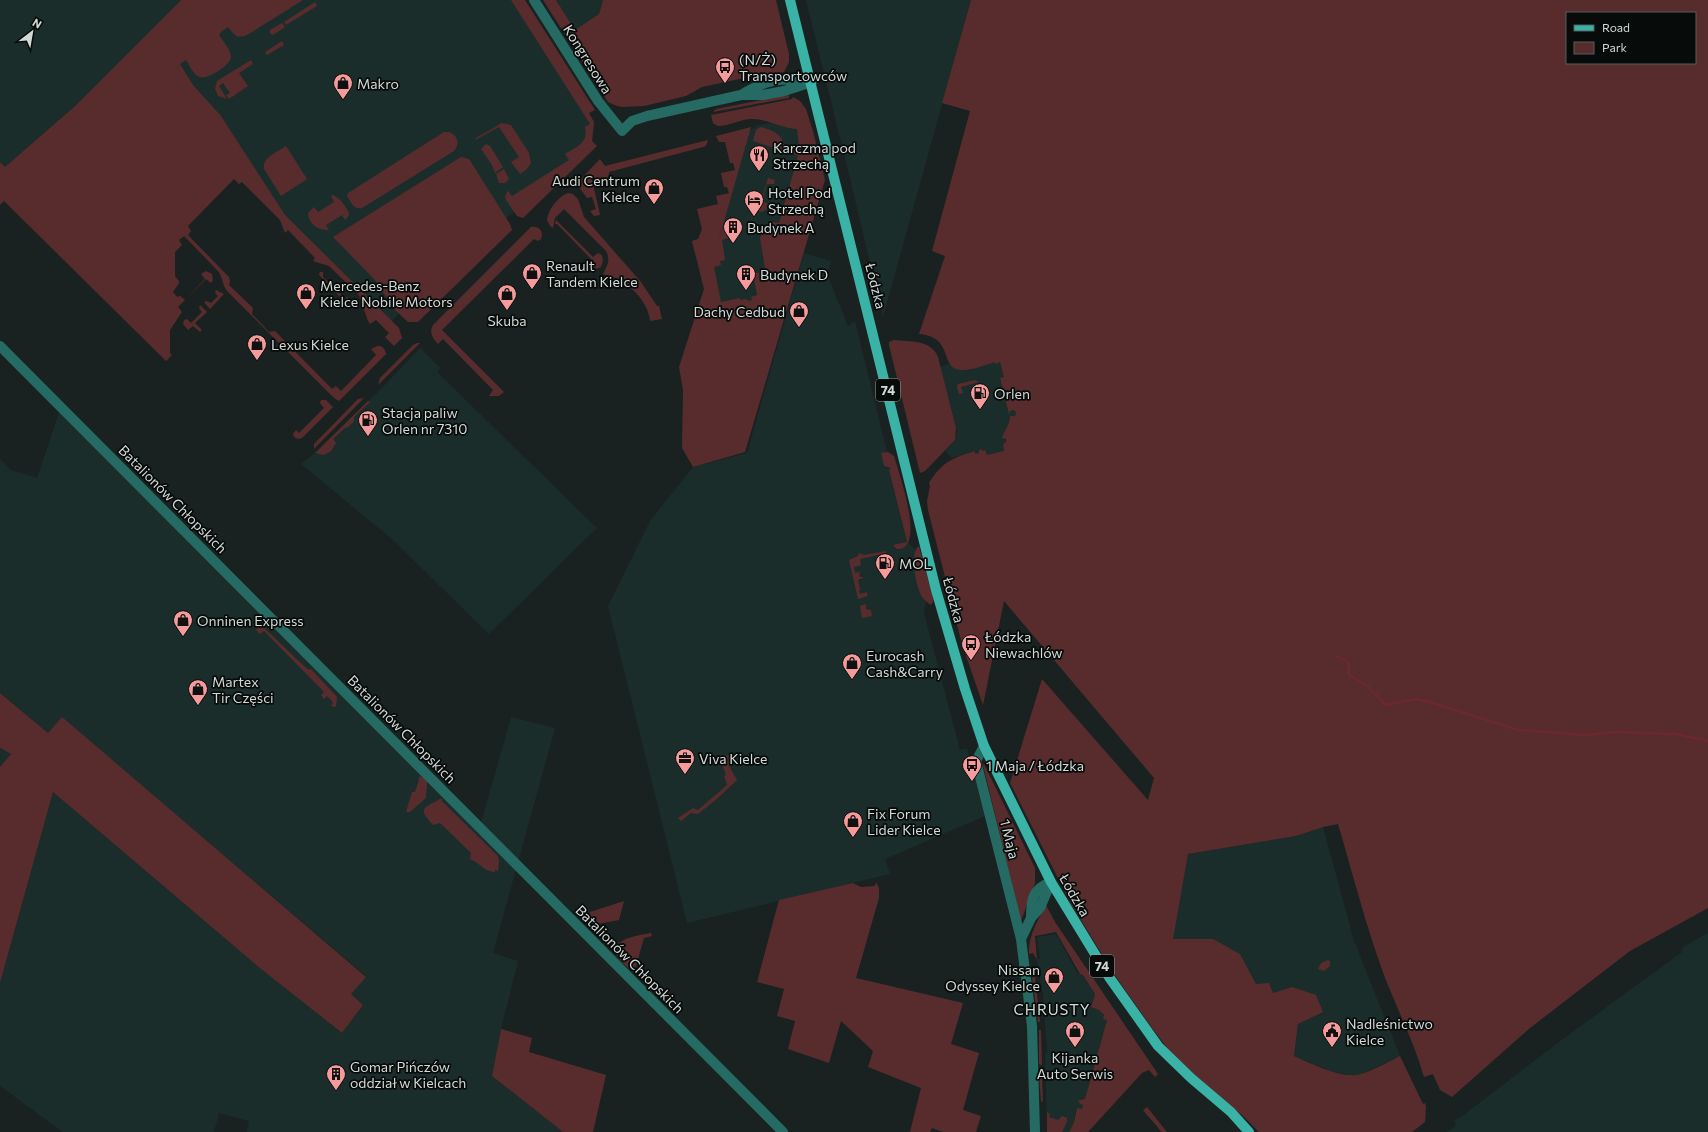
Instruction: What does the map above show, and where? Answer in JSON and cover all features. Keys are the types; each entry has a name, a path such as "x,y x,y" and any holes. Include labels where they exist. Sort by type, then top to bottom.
{"main road":[{"name":"Łódzka","path":"790,0 812,82 936,590 965,689 984,746 1051,882 1102,967 1158,1046 1191,1078 1231,1112 1249,1132"}],"street":[{"name":"Kongresowa","path":"534,0 598,101 622,131 632,121 639,118 741,95 763,95 777,93 812,82"},
{"name":"Batalionów Chłopskich","path":"0,346 783,1132"},
{"name":"1 Maja","path":"984,746 976,761 1021,939 1032,1018 1035,1132"},
{"path":"1021,939 1031,918 1031,904 1036,892 1043,885 1051,882"}],"shaded area":[{"path":"0,0 181,0 75,106 5,167 0,162"},
{"path":"182,0 517,0 594,122 592,142 534,199 504,219 408,304 389,324 171,110"},
{"path":"556,0 603,0 599,14 575,30"},
{"path":"806,0 971,0 883,317 852,187"},
{"name":"Hotel Pod Strzechą","path":"805,117 808,129 760,301 718,310 711,266 749,131 758,125"},
{"path":"804,253 831,261 827,274 848,326 855,321 887,452 881,454 884,466 891,468 889,471 907,542 893,546 900,550 908,543 916,549 914,563 922,597 926,602 924,613 960,750 967,748 985,816 885,859 890,874 687,923 608,606 650,521 693,467 747,453"},
{"path":"420,348 440,368 437,372 597,528 489,634 392,539 301,464 315,453 380,390"},
{"name":"Orlen","path":"1000,362 1004,377 1000,379 1009,413 1009,411 1014,410 1016,413 1015,416 1010,416 1009,423 1003,434 1006,442 1003,444 1005,451 987,455 979,453 975,454 974,451 952,458 945,451 955,440 957,431 940,367 949,364 956,369 963,370"},
{"path":"61,407 480,827 511,717 555,728 493,953 518,961 501,1029 492,1076 563,1132 247,1132 249,1121 219,1113 214,1132 63,1132 0,1086 0,983 53,792 261,969 342,1033 363,1005 351,994 366,976 62,718 48,733 0,693 0,459 11,470 37,478"},
{"path":"0,748 11,754 0,767"},
{"path":"1323,827 1354,941 1400,1056 1359,1075 1349,1075 1331,1071 1294,1056 1298,1024 1292,987 1273,993 1256,984 1240,954 1172,939 1188,854 1296,836"},
{"path":"1708,933 1708,1132 1446,1132 1456,1126 1454,1120 1461,1117 1567,1036 1682,952 1683,947"},
{"name":"Kijanka Auto Serwis","path":"1056,934 1078,974 1083,975 1095,994 1091,1007 1099,1010 1107,1020 1085,1099 1079,1098 1083,1104 1082,1110 1076,1109 1074,1122 1069,1132 1047,1132 1045,1055 1047,1053 1047,1047 1043,996 1037,959 1040,958 1037,937"}],"green space":[{"path":"181,0 303,0 247,35 241,37 236,36 228,27 221,32 219,35 231,54 231,57 223,68 213,74 200,77 194,72 186,60 180,64 193,85 221,116 285,215 399,328 402,338 394,346 385,337 389,333 376,320 370,324 359,295 329,266 313,261 315,258 288,230 285,233 280,220 242,182 239,184 234,179 188,226 191,231 188,235 229,277 229,285 253,308 252,314 269,332 275,331 332,389 336,386 341,391 376,355 371,349 377,346 381,346 383,348 386,354 339,401 334,398 227,291 218,271 184,236 179,240 182,245 175,252 175,276 179,283 173,292 177,297 180,296 185,300 178,307 182,312 170,330 170,353 172,355 166,361 4,201 0,205 0,162 5,167 75,106"},
{"path":"511,0 525,0 595,110 589,113 594,122 592,141 597,146 523,218 517,216 506,200 505,197 507,192 508,191 512,196 569,160 565,154 581,144 585,137 585,127 590,124"},
{"path":"543,0 556,0 575,30 599,14 603,0 776,0 789,54 789,62 784,72 753,76 702,87 686,96 644,106 617,106 608,102"},
{"path":"971,0 1708,0 1708,908 1630,951 1530,1028 1452,1097 1440,1090 1433,1074 1424,1077 1377,957 1338,824 1323,827 1296,836 1188,854 1173,939 1213,939 1240,954 1256,984 1269,983 1273,993 1292,987 1316,995 1323,1012 1298,1024 1294,1056 1333,1072 1357,1075 1379,1067 1400,1056 1423,1104 1425,1103 1426,1106 1425,1122 1412,1132 1259,1132 1244,1117 1175,1058 1152,1028 1116,977 1071,904 1010,783 1042,679 1148,800 1154,778 1004,601 983,705 962,644 928,510 927,501 930,486 929,483 943,465 960,456 975,451 975,454 979,453 979,450 982,449 982,451 985,450 987,455 1004,451 1003,444 1006,442 1006,439 1002,438 1010,416 1015,416 1016,413 1014,410 1010,411 1009,414 1000,378 1004,377 1000,362 995,364 995,362 969,370 954,368 950,364 942,346 938,341 930,336 919,334 945,256 932,251 970,111 942,103"},
{"path":"315,2 317,6 286,25 284,22"},
{"path":"282,23 285,27 273,35 270,33 270,30"},
{"path":"282,41 284,45 267,55 265,52"},
{"path":"251,60 253,64 239,73 248,86 229,99 226,95 230,93 223,83 219,86 227,99 218,96 215,89 217,81"},
{"path":"789,95 789,98 713,112 716,109"},
{"path":"793,97 800,101 806,109 825,180 745,452 693,467 682,448 683,390 679,367 704,289 692,241 698,239 702,229 697,209 718,204 716,196 729,193 727,187 724,187 721,173 735,170 733,163 730,163 725,142 719,142 716,136 751,127 717,246 724,223 728,224 729,220 732,220 733,217 736,218 732,234 728,235 728,238 722,240 725,260 720,261 721,265 714,267 721,302 740,298 740,300 745,299 750,301 752,300 751,297 757,295 753,273 759,273 759,270 765,268 760,238 764,226 771,227 773,222 779,223 798,156 792,153 793,148 799,147 797,129 754,119 718,126 713,123 711,115 792,99"},
{"path":"502,123 511,125 529,153 531,163 526,170 520,174 511,162 519,157 499,127 475,140"},
{"path":"761,127 778,134 783,141 784,151 753,141 756,130"},
{"path":"444,132 449,132 456,137 457,140 457,146 454,151 362,208 354,207 347,196 348,193"},
{"path":"708,140 706,146 703,147 609,172 608,180 593,184 600,215 594,216 590,211 596,209 592,197 587,198 579,187 578,182 600,159 605,166"},
{"path":"486,144 490,146 503,167 495,173 492,165 481,149"},
{"path":"286,146 307,179 281,196 264,169 264,165 265,161 271,155"},
{"path":"461,157 469,159 510,224 512,230 418,322 408,322 395,310 375,280 333,237"},
{"path":"504,169 509,179 505,183 499,183 496,174"},
{"path":"768,178 775,180 774,184 767,184 762,201 768,204 767,209 762,212 747,207 752,199 761,201"},
{"path":"568,193 573,194 578,199 584,217 641,282 657,306 659,306 662,319 650,321 647,308 639,296 629,286 618,279 603,274 608,260 606,251 564,209 555,218 553,228 550,226 547,220 551,208 561,197"},
{"path":"333,195 345,206 349,216 345,220 342,215 326,225 329,230 318,228 308,217 308,213 314,207 318,212 334,202 331,196"},
{"path":"556,220 593,257 598,253 602,255 603,261 601,267 594,270 588,264 592,260 557,224 555,224"},
{"path":"531,227 540,230 542,233 541,239 538,241 534,239 442,330 504,392 499,396 489,396 493,390 443,339 438,344 432,335 431,330 433,325"},
{"path":"206,271 212,274 213,280 211,283 206,279 185,300 205,279 201,274"},
{"path":"320,272 323,272 323,277 345,299 347,297 349,298 348,303 346,303 320,276"},
{"path":"216,290 224,294 210,309 204,302 207,301 211,303 218,296 215,293"},
{"path":"200,305 207,312 195,323 202,330 200,332 193,326 188,330 183,324 184,320 187,319 191,323 202,312 199,308"},
{"path":"894,340 919,342 935,351 938,357 956,428 955,440 925,471 920,473 889,345 889,342"},
{"path":"420,343 378,385 380,378 413,345"},
{"path":"975,380 979,382 961,387 963,393 959,394 957,387 958,384"},
{"path":"364,398 314,449 314,444 358,399"},
{"path":"321,400 326,400 333,407 302,438 298,439 294,437 293,434 296,430 299,433 324,408 320,403"},
{"path":"368,401 370,402 354,417 354,421 333,439 336,443 331,451 324,455 315,453"},
{"path":"888,452 894,456 908,506 910,522 910,535 907,544 900,549 893,545 907,542 889,470 891,468 884,466 881,453"},
{"path":"919,546 933,598 931,605 922,597 914,570 914,556"},
{"path":"886,551 886,553 860,559 861,565 854,567 855,573 863,571 859,573 860,577 864,577 858,580 860,589 862,589 859,590 860,594 867,592 868,596 858,599 849,560 858,556 859,553 864,555"},
{"path":"866,604 866,609 871,610 872,616 862,618 860,606"},
{"path":"261,625 304,666 309,670 312,670 337,697 336,707 331,706 333,702 327,696 324,699 321,695 324,692 264,631 260,634 256,630"},
{"path":"0,693 48,733 62,717 366,977 351,994 363,1005 342,1033 261,969 53,792 0,983 0,767 11,754 0,748"},
{"path":"729,755 731,762 729,766 737,780 698,814 691,813 681,821 678,818 693,808 698,810 727,785 723,766 721,766 718,758"},
{"path":"984,764 1035,868 1035,883 1021,921 983,765"},
{"path":"420,776 427,782 426,798 410,812 406,812 412,792 415,792"},
{"path":"442,799 442,801 498,856 498,871 488,871 470,859 471,853 440,823 433,825 428,819 425,815 424,809"},
{"path":"876,882 879,888 879,898 856,978 963,1003 951,1044 979,1053 963,1110 981,1116 976,1132 943,1132 932,1128 930,1132 910,1132 921,1088 868,1067 873,1051 841,1021 829,1063 788,1049 795,1021 777,1016 784,989 757,982 779,900 853,883 861,887 875,886"},
{"path":"624,901 619,920 598,924 587,923 590,912"},
{"path":"1046,905 1055,922 1158,1074 1155,1077 1149,1070 1142,1073 1088,1132 1069,1132 1074,1122 1077,1108 1082,1109 1083,1105 1080,1104 1078,1100 1085,1099 1107,1020 1103,1019 1104,1015 1099,1010 1091,1007 1095,994 1083,975 1080,974 1056,932 1035,936 1037,960 1033,953 1029,954 1032,935"},
{"path":"651,933 652,936 644,938 634,973 619,959 616,951 617,946 621,942 634,936"},
{"path":"1328,960 1330,961 1330,966 1324,971 1318,969 1321,963"},
{"path":"1035,976 1040,1022 1038,1022 1032,978"},
{"path":"501,1029 532,1038 529,1052 606,1075 593,1132 563,1132 492,1076"},
{"path":"1039,1030 1041,1030 1042,1065 1039,1064"},
{"path":"1041,1074 1043,1101 1041,1102 1039,1075"},
{"path":"1147,1107 1167,1132 1161,1132 1145,1113 1143,1110"},
{"path":"1047,1112 1050,1114 1049,1117 1058,1120 1062,1116 1067,1118 1067,1122 1062,1132 1047,1132"}],"waterway":[{"path":"1336,656 1348,662 1349,675 1367,686 1386,705 1416,699 1430,702 1518,730 1586,735 1616,732 1676,734 1708,741"}],"place":[{"name":"(N/Ż) Transportowców","path":"725,84"},
{"name":"Makro","path":"343,100"},
{"name":"Karczma pod Strzechą","path":"759,172"},
{"name":"Audi Centrum Kielce","path":"654,205"},
{"name":"Hotel Pod Strzechą","path":"754,217"},
{"name":"Budynek A","path":"733,244"},
{"name":"Renault Tandem Kielce","path":"532,290"},
{"name":"Budynek D","path":"746,291"},
{"name":"Mercedes-Benz Kielce Nobile Motors","path":"306,310"},
{"name":"Skuba","path":"507,311"},
{"name":"Dachy Cedbud","path":"799,328"},
{"name":"Lexus Kielce","path":"257,361"},
{"name":"Orlen","path":"980,410"},
{"name":"Stacja paliw Orlen nr 7310","path":"368,437"},
{"name":"MOL","path":"885,580"},
{"name":"Onninen Express","path":"183,637"},
{"name":"Łódzka Niewachlów","path":"971,661"},
{"name":"Eurocash Cash&Carry","path":"852,680"},
{"name":"Martex Tir Części","path":"198,706"},
{"name":"Viva Kielce","path":"685,775"},
{"name":"1 Maja / Łódzka","path":"972,782"},
{"name":"Fix Forum Lider Kielce","path":"853,838"},
{"name":"Nissan Odyssey Kielce","path":"1054,994"},
{"name":"Kijanka Auto Serwis","path":"1075,1048"},
{"name":"Nadleśnictwo Kielce","path":"1332,1048"},
{"name":"Gomar Pińczów oddział w Kielcach","path":"336,1091"}],"district":[{"name":"CHRUSTY","path":"1052,1009"}]}
